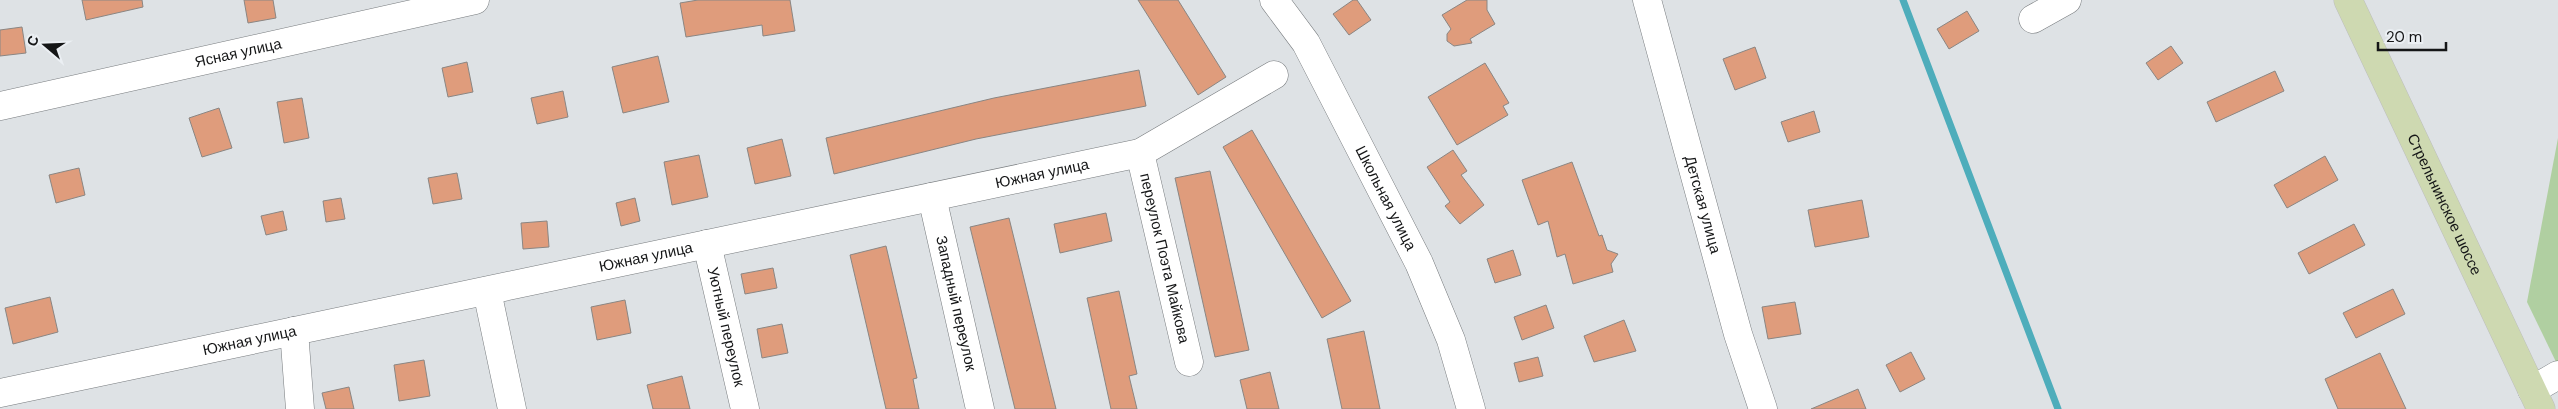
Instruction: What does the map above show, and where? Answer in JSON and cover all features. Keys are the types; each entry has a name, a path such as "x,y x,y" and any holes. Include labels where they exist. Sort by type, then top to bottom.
{"main road":[{"name":"Стрельнинское шоссе","path":"2348,0 2537,400"}],"street":[{"name":"Ясная улица","path":"0,106 475,0"},
{"name":"Школьная улица","path":"1274,0 1306,43 1419,263 1451,340 1471,409"},
{"name":"Детская улица","path":"1647,0 1738,334 1763,409"},
{"path":"2033,19 2068,0"},
{"name":"Южная улица","path":"0,393 1140,153 1274,76"},
{"name":"переулок Поэта Майкова","path":"1140,153 1189,362"},
{"name":"Западный переулок","path":"932,197 980,409"},
{"name":"Уютный переулок","path":"707,244 744,409"},
{"path":"487,291 512,409"},
{"path":"294,331 300,409"},
{"path":"2537,400 2558,375"}],"green space":[{"path":"2558,138 2558,366 2527,302"}],"building":[{"path":"82,0 142,0 143,7 86,20"},
{"path":"244,0 273,0 276,18 248,23"},
{"path":"698,0 790,0 795,31 763,36 762,25 686,37 680,3"},
{"path":"1138,0 1178,0 1226,77 1198,95"},
{"path":"1353,0 1357,0 1371,20 1349,35 1333,14"},
{"path":"1467,0 1487,0 1487,10 1495,24 1470,39 1472,43 1454,46 1447,41 1447,34 1451,29 1442,15"},
{"path":"1967,11 1979,31 1949,49 1937,29"},
{"path":"22,27 26,53 0,56 0,30"},
{"path":"2171,46 2183,63 2158,80 2146,63"},
{"path":"1755,47 1766,78 1735,90 1723,59"},
{"path":"658,56 669,102 623,113 612,67"},
{"path":"467,62 473,92 448,97 442,68"},
{"path":"1485,63 1509,103 1503,106 1508,115 1457,145 1428,97"},
{"path":"1139,70 1146,106 976,139 834,174 826,138 994,98"},
{"path":"2275,71 2284,91 2216,122 2207,102"},
{"path":"563,91 568,117 537,124 531,98"},
{"path":"302,98 309,138 284,143 277,102"},
{"path":"219,108 232,148 202,157 189,118"},
{"path":"1814,111 1820,132 1788,142 1781,122"},
{"path":"1252,130 1351,301 1322,318 1223,147"},
{"path":"782,139 791,176 755,184 747,148"},
{"path":"1453,150 1467,171 1461,175 1484,205 1460,224 1445,206 1450,202 1427,167"},
{"path":"699,155 708,197 672,205 664,162"},
{"path":"2325,156 2338,180 2287,208 2274,185"},
{"path":"1572,162 1599,236 1602,235 1607,250 1618,254 1611,264 1613,272 1573,284 1565,254 1557,257 1548,221 1538,225 1522,180"},
{"path":"79,168 85,195 56,203 49,175"},
{"path":"1210,171 1249,350 1215,357 1175,178"},
{"path":"457,173 462,199 433,204 428,178"},
{"path":"341,198 345,219 326,222 323,201"},
{"path":"635,198 640,221 621,226 616,203"},
{"path":"1862,200 1869,237 1815,247 1808,210"},
{"path":"283,211 287,230 266,235 261,216"},
{"path":"1106,213 1112,241 1060,253 1054,224"},
{"path":"1009,218 1056,409 1015,409 970,227"},
{"path":"547,221 549,247 523,249 521,223"},
{"path":"2354,224 2365,245 2309,274 2298,253"},
{"path":"886,246 917,378 913,379 919,409 886,409 850,255"},
{"path":"1513,250 1521,275 1495,283 1487,259"},
{"path":"773,268 777,288 745,294 741,274"},
{"path":"2393,289 2405,314 2356,338 2343,313"},
{"path":"1119,291 1137,374 1129,376 1137,409 1111,409 1087,298"},
{"path":"50,297 58,332 13,344 5,308"},
{"path":"625,300 631,333 597,340 591,307"},
{"path":"1795,302 1801,334 1768,339 1762,307"},
{"path":"1546,305 1554,328 1522,340 1514,317"},
{"path":"1624,320 1636,351 1594,362 1584,336"},
{"path":"782,324 788,353 762,358 757,329"},
{"path":"1364,331 1380,409 1342,409 1327,339"},
{"path":"1911,352 1925,379 1900,392 1886,365"},
{"path":"2380,353 2406,409 2338,409 2325,379"},
{"path":"1538,357 1543,376 1519,382 1514,363"},
{"path":"424,360 430,396 399,401 394,365"},
{"path":"1270,372 1279,409 1247,409 1240,380"},
{"path":"682,376 690,409 653,409 647,385"},
{"path":"349,387 354,409 326,409 322,393"},
{"path":"1858,389 1866,409 1811,409"}],"waterway":[{"path":"1903,0 2058,409"}]}
